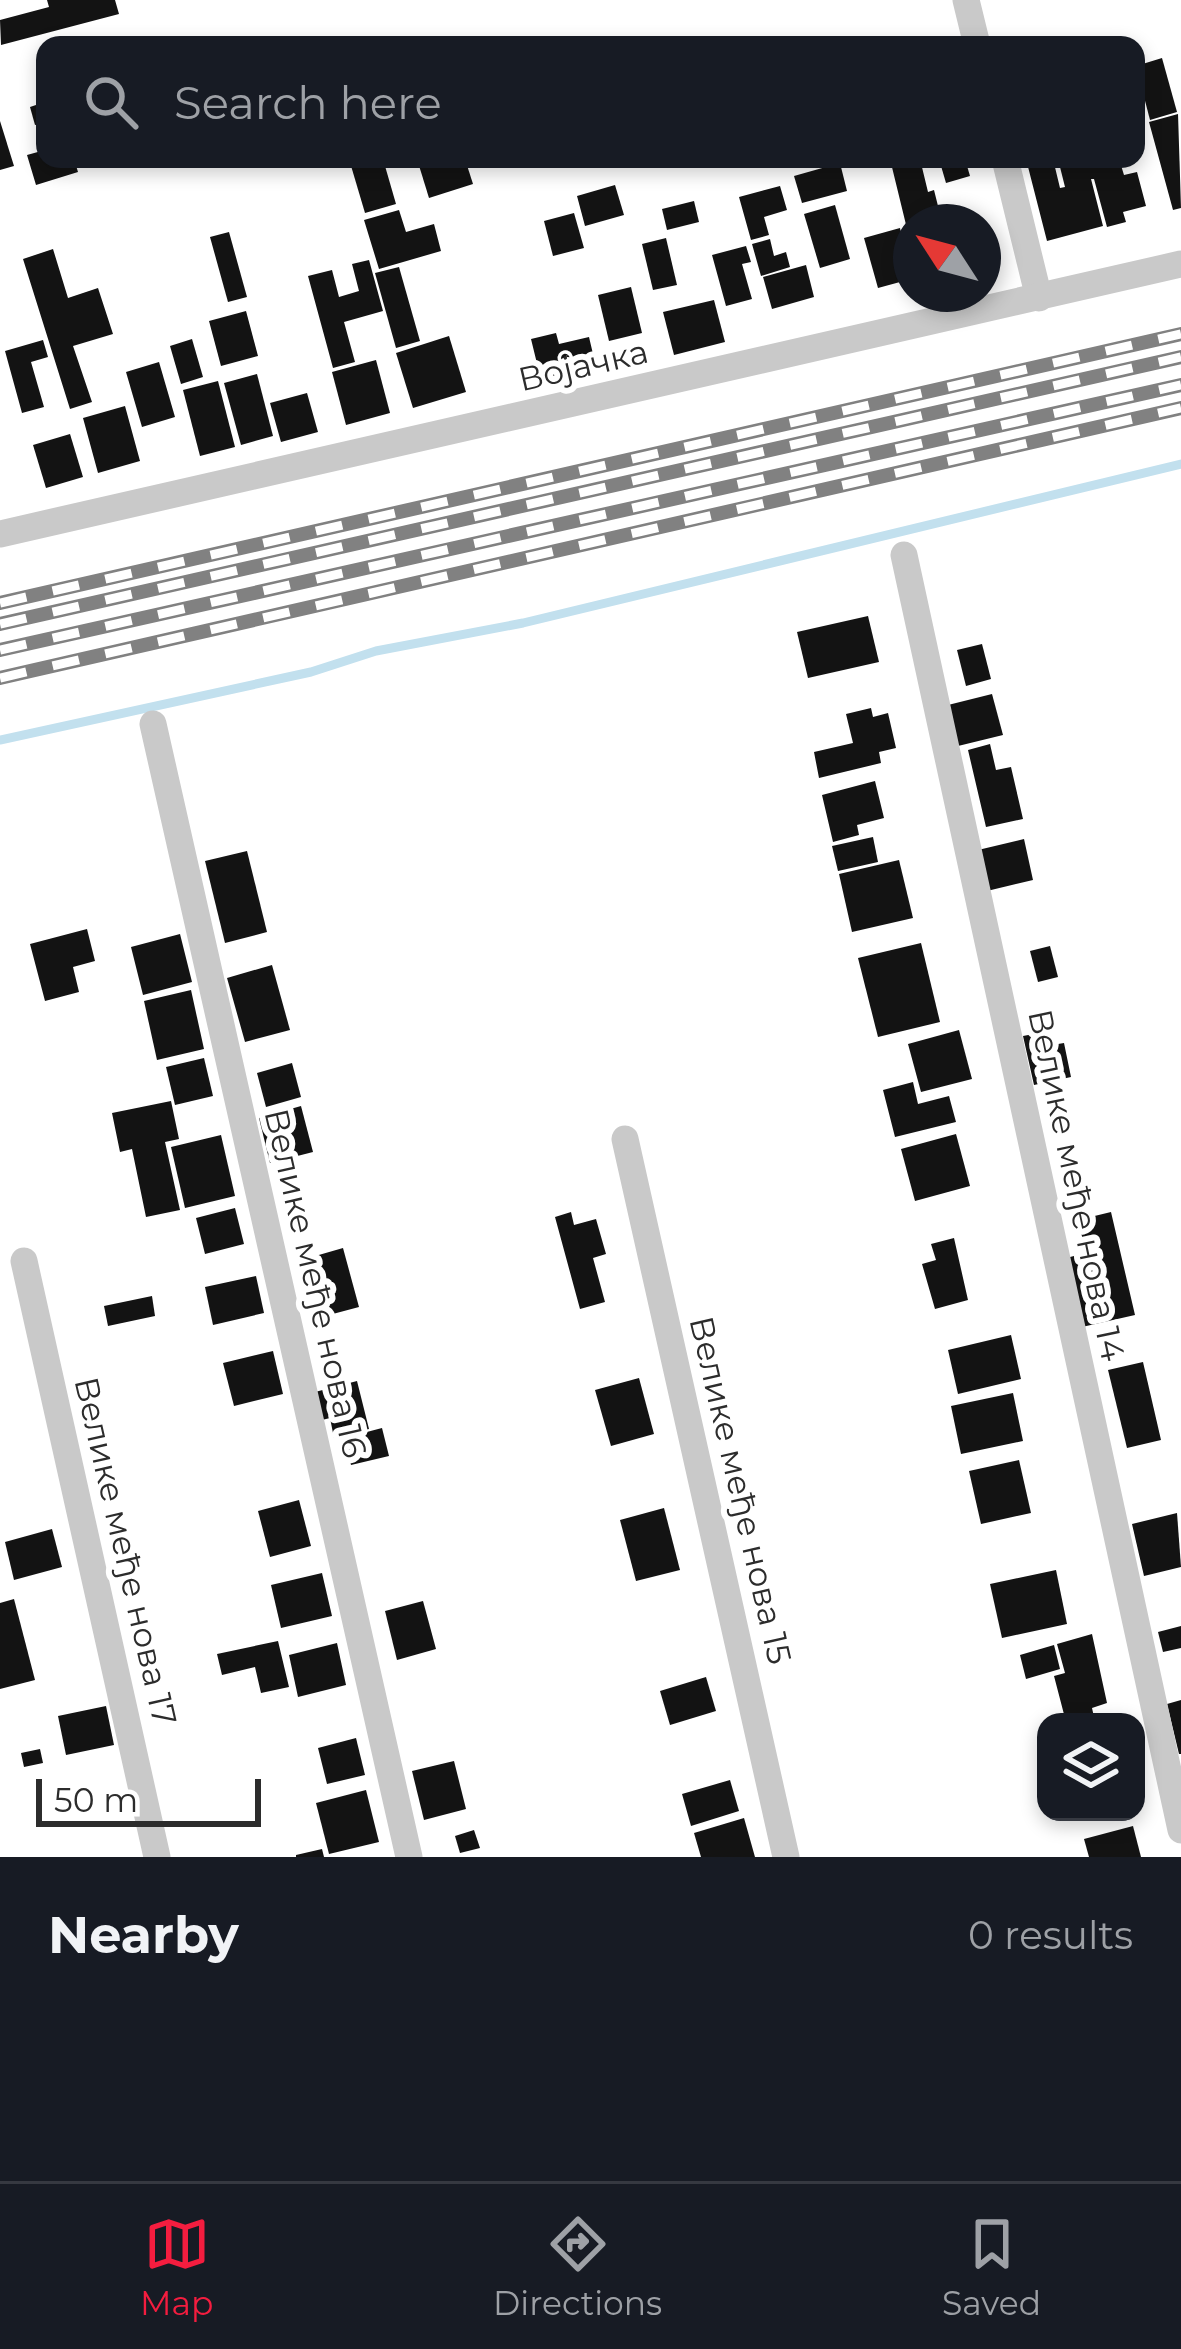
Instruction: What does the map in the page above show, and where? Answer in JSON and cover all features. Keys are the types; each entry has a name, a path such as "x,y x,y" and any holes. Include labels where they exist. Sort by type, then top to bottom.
{"street":[{"path":"965,0 974,36"},
{"path":"1007,168 1039,298"},
{"name":"Војачка","path":"1,530 1181,264"},
{"name":"Велике међе нова 14","path":"904,555 1181,1830"},
{"name":"Велике међе нова 16","path":"153,724 409,1857"},
{"name":"Велике међе нова 15","path":"625,1139 786,1857"},
{"name":"Велике међе нова 17","path":"24,1262 157,1857"}],"building":[{"path":"47,0 115,0 119,14 1,45 0,20 49,7"},
{"path":"1162,58 1177,112 1150,120 1145,63"},
{"path":"1178,114 1181,208 1173,210 1149,122"},
{"path":"0,121 14,166 0,170"},
{"path":"36,152 36,168 77,168 78,172 36,185 27,155"},
{"path":"352,168 386,168 396,204 365,213"},
{"path":"420,168 468,168 473,184 429,198"},
{"path":"841,168 847,191 802,203 794,176"},
{"path":"892,168 922,168 928,192 934,190 938,204 901,204"},
{"path":"942,168 968,168 970,176 946,183"},
{"path":"1028,168 1055,168 1060,188 1065,187 1060,168 1122,168 1124,175 1137,172 1146,206 1123,212 1126,222 1107,227 1091,179 1103,226 1047,241"},
{"path":"615,185 624,215 585,226 577,196"},
{"path":"780,186 787,210 764,217 769,235 751,240 739,197"},
{"path":"694,201 699,222 667,230 662,209"},
{"path":"835,205 850,259 820,268 804,214"},
{"path":"399,210 406,232 434,224 441,251 379,269 364,220"},
{"path":"574,213 584,248 553,256 544,221"},
{"path":"893,230 893,284 878,288 864,238"},
{"path":"229,232 247,297 228,302 210,237"},
{"path":"666,238 677,285 653,290 642,244"},
{"path":"770,239 774,256 786,252 790,267 761,276 752,244"},
{"path":"746,246 751,262 742,264 752,299 726,306 712,255"},
{"path":"53,249 68,298 98,288 113,334 73,346 92,402 70,409 23,259"},
{"path":"369,260 383,311 344,322 355,362 333,368 308,276 332,270 339,297 359,291 352,264"},
{"path":"806,265 814,297 772,309 763,277"},
{"path":"399,267 420,341 396,348 375,273"},
{"path":"631,287 642,333 609,341 598,295"},
{"path":"714,300 725,342 674,355 663,312"},
{"path":"246,311 258,356 221,366 209,321"},
{"path":"556,333 559,344 589,337 597,371 542,384 531,339"},
{"path":"449,336 466,392 413,408 396,353"},
{"path":"192,339 203,377 181,384 170,346"},
{"path":"43,340 48,357 31,362 44,407 22,413 5,351"},
{"path":"376,360 390,413 346,425 332,372"},
{"path":"159,362 175,417 142,427 126,372"},
{"path":"257,374 273,436 241,445 224,383"},
{"path":"218,381 235,447 200,456 183,390"},
{"path":"307,393 318,432 281,442 270,403"},
{"path":"125,406 140,461 98,473 83,418"},
{"path":"70,434 83,477 46,488 33,445"},
{"path":"868,616 879,662 808,678 797,632"},
{"path":"982,644 991,679 966,686 957,650"},
{"path":"992,694 1003,735 958,746 948,705"},
{"path":"871,708 873,717 888,713 896,748 879,752 881,763 819,778 814,752 853,743 846,714"},
{"path":"990,744 996,770 1011,767 1023,819 986,827 968,750"},
{"path":"875,781 884,818 857,825 859,835 833,842 822,795"},
{"path":"873,837 878,862 838,871 832,846"},
{"path":"1024,839 1033,880 987,891 978,850"},
{"path":"247,851 267,932 225,943 205,861"},
{"path":"899,860 913,918 852,932 839,874"},
{"path":"87,929 95,961 73,967 79,992 45,1001 30,944"},
{"path":"180,934 192,982 143,995 131,947"},
{"path":"921,943 940,1022 878,1037 858,958"},
{"path":"1050,946 1058,977 1038,982 1030,951"},
{"path":"272,965 290,1030 245,1042 227,978"},
{"path":"191,990 204,1049 157,1060 144,1001"},
{"path":"959,1030 972,1079 921,1092 908,1044"},
{"path":"1049,1031 1052,1045 1064,1043 1071,1077 1034,1085 1023,1036"},
{"path":"204,1058 213,1096 175,1105 166,1067"},
{"path":"292,1063 301,1097 266,1107 257,1073"},
{"path":"913,1082 918,1104 949,1096 956,1122 895,1137 883,1090"},
{"path":"171,1101 179,1139 165,1142 180,1210 146,1217 132,1149 120,1152 112,1113"},
{"path":"301,1106 313,1152 270,1163 259,1118"},
{"path":"956,1134 970,1186 915,1201 901,1149"},
{"path":"221,1135 235,1196 185,1208 171,1147"},
{"path":"235,1208 244,1244 205,1254 196,1218"},
{"path":"571,1212 574,1225 596,1219 606,1254 593,1258 605,1302 580,1309 555,1217"},
{"path":"1111,1212 1135,1315 1082,1327 1066,1258 1086,1253 1078,1220"},
{"path":"954,1238 968,1300 935,1309 922,1264 936,1260 931,1244"},
{"path":"343,1248 359,1307 314,1319 298,1261"},
{"path":"256,1276 264,1313 213,1325 205,1287"},
{"path":"152,1296 155,1316 108,1326 104,1306"},
{"path":"1011,1335 1021,1379 958,1394 948,1350"},
{"path":"273,1351 283,1394 234,1406 223,1363"},
{"path":"1143,1362 1161,1440 1127,1448 1108,1370"},
{"path":"639,1378 654,1434 611,1446 595,1390"},
{"path":"357,1381 369,1429 334,1438 330,1418 322,1420 315,1392"},
{"path":"1013,1393 1023,1441 961,1454 951,1406"},
{"path":"382,1428 389,1456 351,1465 344,1438"},
{"path":"1019,1460 1031,1513 981,1524 969,1471"},
{"path":"299,1500 311,1546 270,1557 258,1511"},
{"path":"664,1508 680,1570 636,1581 620,1520"},
{"path":"1177,1513 1181,1567 1144,1576 1132,1524"},
{"path":"52,1529 62,1567 14,1580 5,1542"},
{"path":"1056,1570 1067,1624 1002,1638 990,1584"},
{"path":"322,1573 332,1616 281,1628 271,1585"},
{"path":"14,1599 35,1680 0,1689 0,1603"},
{"path":"423,1601 436,1649 397,1660 385,1611"},
{"path":"1181,1626 1181,1648 1163,1652 1158,1632"},
{"path":"1092,1634 1107,1703 1092,1708 1093,1713 1064,1713 1054,1676 1065,1673 1057,1644"},
{"path":"278,1641 289,1687 261,1693 255,1667 222,1675 217,1654"},
{"path":"337,1643 346,1685 298,1697 289,1655"},
{"path":"1054,1645 1060,1669 1026,1679 1020,1655"},
{"path":"706,1677 716,1711 670,1725 660,1691"},
{"path":"1181,1700 1181,1754 1179,1754 1167,1704"},
{"path":"106,1706 114,1745 66,1755 58,1716"},
{"path":"356,1738 365,1775 327,1784 318,1748"},
{"path":"40,1749 43,1763 24,1767 21,1753"},
{"path":"454,1761 466,1809 424,1820 412,1771"},
{"path":"730,1780 739,1811 691,1826 682,1794"},
{"path":"366,1790 379,1842 329,1854 316,1803"},
{"path":"744,1818 755,1857 701,1857 694,1833"},
{"path":"1133,1826 1141,1857 1089,1857 1084,1839"},
{"path":"474,1830 480,1848 460,1853 455,1836"},
{"path":"322,1849 324,1857 296,1857 296,1855"}],"waterway":[{"path":"0,740 311,672 376,651 523,623 1181,464"}],"railway":[{"path":"0,603 1181,334"},
{"path":"0,624 1181,357"},
{"path":"0,650 1181,385"},
{"path":"0,678 1181,408"}]}
